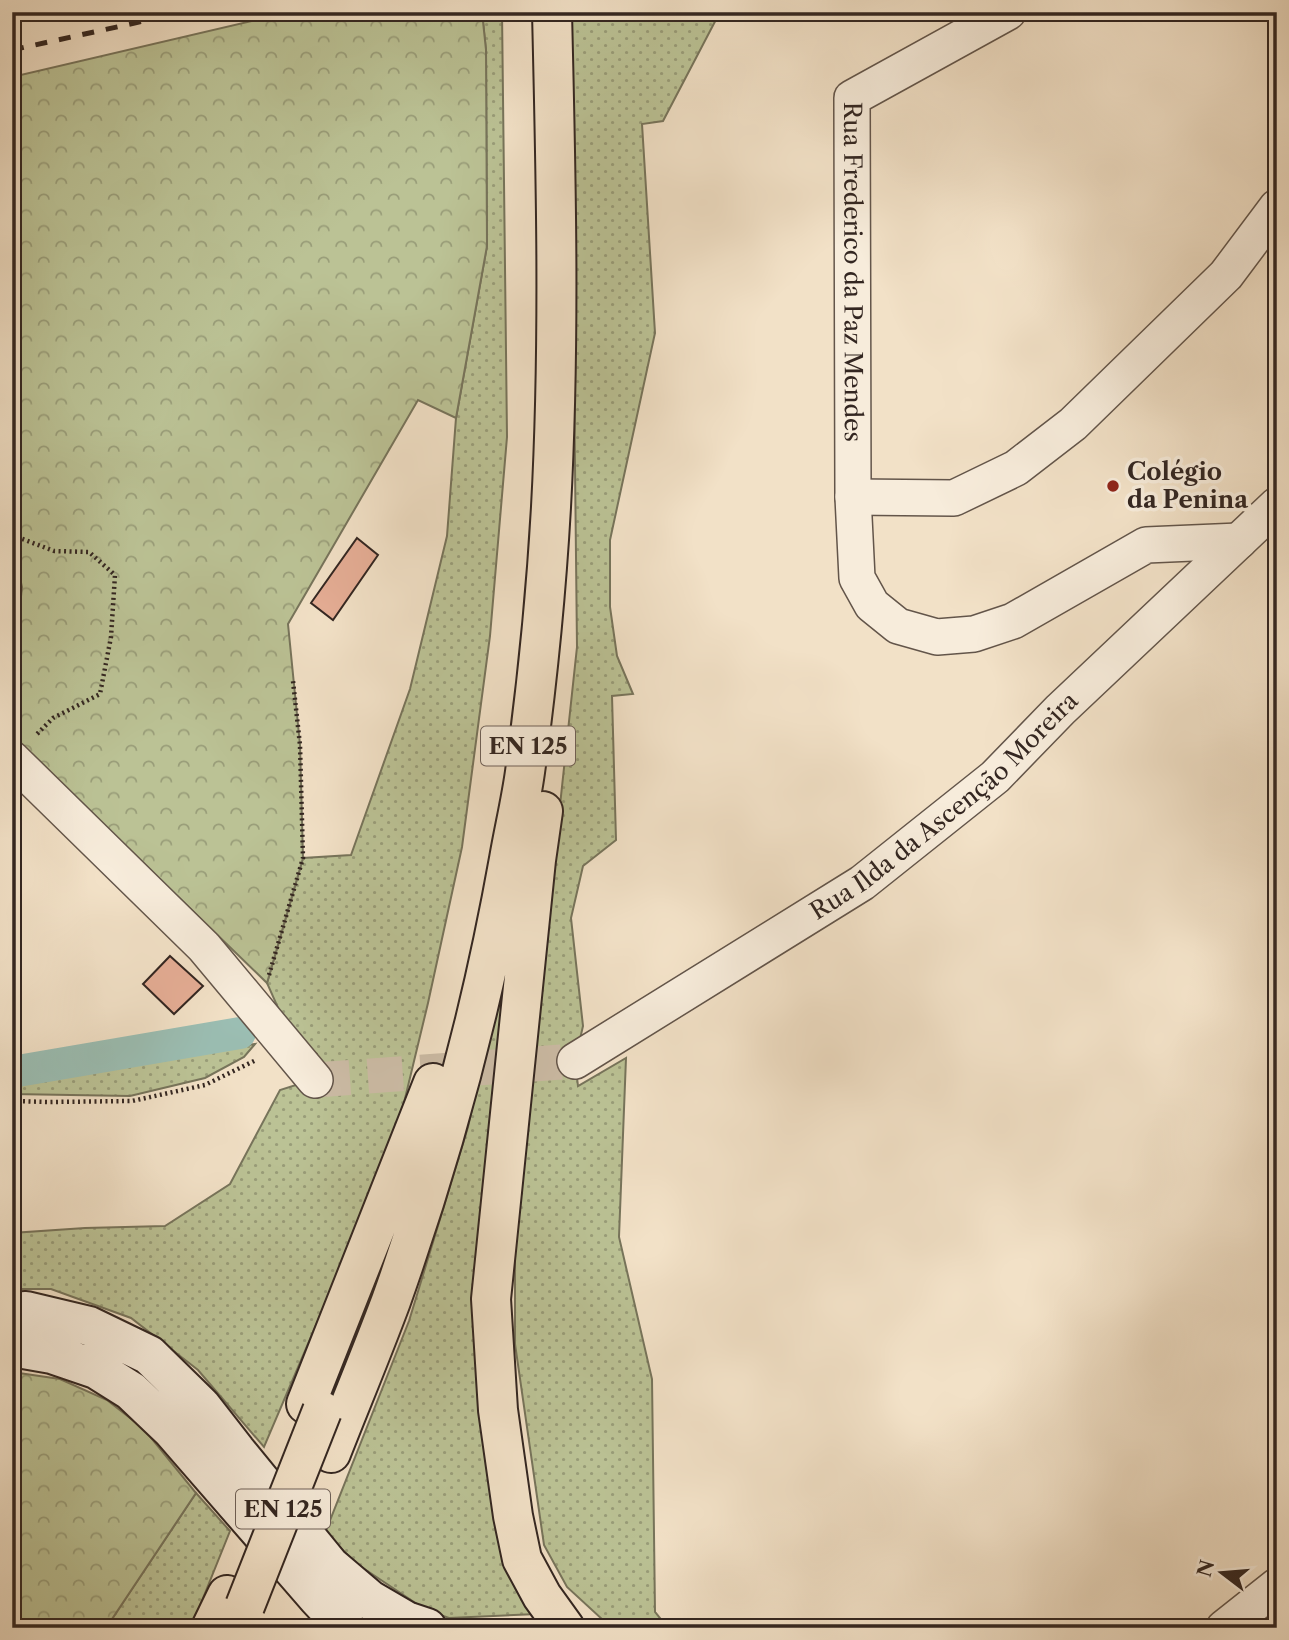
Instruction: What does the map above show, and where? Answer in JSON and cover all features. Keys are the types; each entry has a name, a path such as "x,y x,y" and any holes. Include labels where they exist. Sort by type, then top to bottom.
{"main road":[{"name":"EN 125","path":"236,1617 314,1407 355,1326 386,1238 458,990 484,853 513,661 531,424 532,199 527,12"},
{"name":"EN 125","path":"236,1617 331,1453 390,1303 430,1182 466,1056 496,935 524,776 540,644 551,508 557,337 552,12"},
{"path":"557,337 565,455 563,599 557,698 536,860 491,1299 498,1410 522,1559 542,1596 565,1628"},
{"path":"12,1311 26,1311 89,1326 149,1355 201,1406 330,1566 370,1600 406,1621 427,1628"},
{"path":"12,1348 52,1354 96,1369 131,1391 172,1430 345,1628"}],"street":[{"name":"Rua Frederico da Paz Mendes","path":"1009,12 852,98 853,497 857,578 872,605 898,626 937,638 974,634 1013,621 1146,545 1239,541"},
{"path":"853,497 954,498 1016,468 1073,424 1226,275 1277,207"},
{"name":"Rua Ilda da Ascenção Moreira","path":"575,1060 873,875 995,777 1060,710 1277,505"},
{"path":"13,759 190,933 316,1080"},
{"path":"1224,1628 1277,1586"}],"path":[{"path":"12,535 54,551 89,552 115,575 111,637 100,694 53,718 13,759"},
{"path":"247,997 267,983 303,858 300,745 293,681"},
{"path":"12,1101 132,1101 205,1085 287,1045"}],"green space":[{"path":"290,12 482,12 486,50 487,246 456,418 418,400 288,624 300,745 303,858 267,983 12,736 12,681 22,587 12,543 12,77"},
{"path":"482,12 502,12 507,437 490,636 462,847 402,1111 360,1222 264,1447 198,1370 131,1318 51,1289 12,1289 12,1233 165,1226 230,1184 280,1090 315,1079 317,1054 287,1028 267,983 303,858 351,855 410,689 447,536 456,418 487,246 486,50"},
{"path":"570,12 720,12 663,121 642,124 655,333 610,540 610,607 617,656 633,694 612,696 616,840 583,866 571,918 583,1026 575,1061 578,1086 626,1058 619,1237 652,1379 655,1612 668,1628 616,1628 604,1621 567,1587 544,1545 515,1344 515,1224 577,647"},
{"path":"522,883 476,1259 537,1614 449,1618 426,1610 357,1564 325,1533 409,1321 468,1127"},
{"path":"255,1044 244,1057 205,1078 130,1096 12,1094 12,1083"},
{"path":"12,1372 60,1379 107,1400 144,1429 196,1493 106,1628 12,1628"},
{"path":"196,1493 230,1531 191,1628 106,1628"}],"building":[{"path":"357,538 378,555 333,620 311,603"},
{"path":"170,956 203,986 174,1014 143,984"},
{"path":"12,1176 20,1177 14,1221 12,1221"}],"waterway":[{"path":"12,1072 240,1033"}],"tunnel":[{"path":"315,1080 575,1061"}],"railway":[{"path":"12,50 185,12"}],"place":[{"name":"Colégio da Penina","path":"1113,486"}]}
